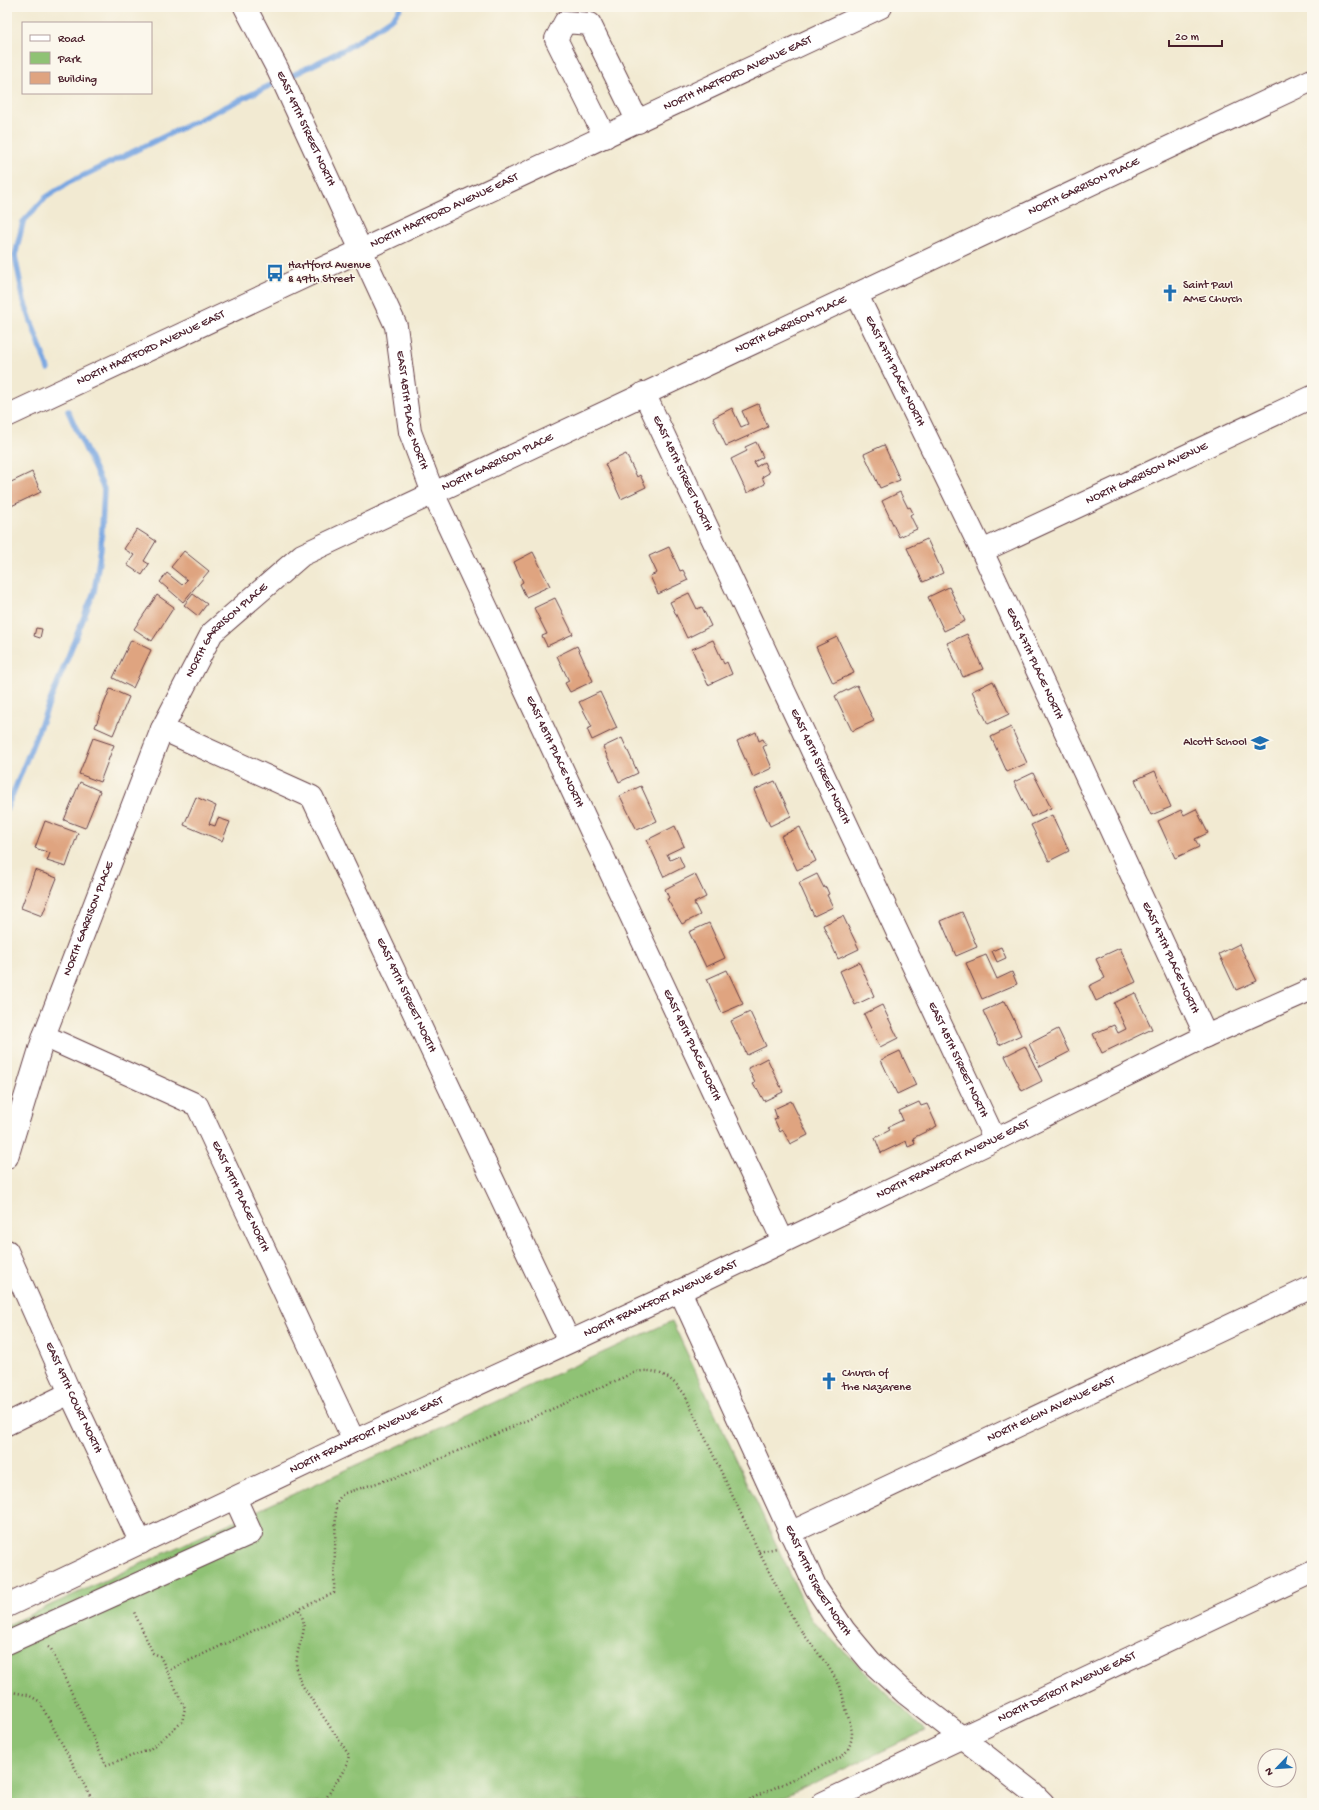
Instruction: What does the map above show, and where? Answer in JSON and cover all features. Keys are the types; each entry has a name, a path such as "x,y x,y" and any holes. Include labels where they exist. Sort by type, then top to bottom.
{"street":[{"name":"EAST 49TH STREET NORTH","path":"245,7 277,68 362,252"},
{"name":"NORTH HARTFORD AVENUE EAST","path":"7,416 362,252 881,7"},
{"path":"605,137 556,39 565,22 590,24 638,122"},
{"name":"NORTH GARRISON PLACE","path":"7,1157 44,1036 162,729 212,633 302,555 1312,80"},
{"name":"EAST 48TH PLACE NORTH","path":"362,252 396,326 410,432 433,493 783,1241"},
{"name":"EAST 47TH PLACE NORTH","path":"857,295 982,551 1206,1036"},
{"name":"EAST 48TH STREET NORTH","path":"644,393 995,1140"},
{"name":"NORTH GARRISON AVENUE","path":"982,551 1312,397"},
{"name":"EAST 49TH STREET NORTH","path":"162,729 312,797 569,1341"},
{"name":"NORTH FRANKFORT AVENUE EAST","path":"7,1606 354,1441 680,1291 995,1140 1206,1036 1312,989"},
{"name":"EAST 49TH PLACE NORTH","path":"44,1036 197,1105 354,1441"},
{"name":"EAST 49TH COURT NORTH","path":"7,1251 70,1393 149,1539 173,1567"},
{"name":"NORTH ELGIN AVENUE EAST","path":"790,1534 1312,1287"},
{"name":"EAST 49TH STREET NORTH","path":"680,1291 816,1588 844,1630 870,1661 905,1693 1032,1792 1043,1803"},
{"path":"7,1424 70,1393"},
{"path":"7,1643 28,1632 251,1533 235,1498"},
{"name":"NORTH DETROIT AVENUE EAST","path":"823,1803 1312,1572"}],"path":[{"path":"167,1671 334,1593 336,1503 341,1496 353,1490 401,1476 633,1373 649,1370 660,1373 675,1382 685,1395 756,1546 796,1624 828,1666 840,1686 852,1732 849,1748 841,1757 742,1803"},
{"path":"299,1610 304,1627 303,1639 296,1658 298,1676 349,1755 347,1765 323,1803"},
{"path":"28,1632 51,1649 106,1766 149,1750 182,1722 185,1708 160,1656 153,1653 134,1612"},
{"path":"7,1691 28,1695 39,1701 94,1803"}],"green space":[{"path":"672,1321 811,1619 925,1731 772,1803 7,1803 7,1625"}],"building":[{"path":"758,404 768,427 726,446 713,418 732,408 741,427 748,424 742,411"},
{"path":"756,442 763,457 754,462 756,467 764,462 769,473 762,477 765,484 747,493 731,459 747,451 745,447"},
{"path":"884,445 900,480 880,488 864,454"},
{"path":"626,454 637,477 640,475 646,487 621,499 605,464"},
{"path":"32,472 41,492 7,508 7,484"},
{"path":"900,492 908,508 910,507 913,513 910,515 917,529 899,537 882,501"},
{"path":"137,529 156,541 144,561 149,564 142,575 127,565 134,555 124,549"},
{"path":"927,539 943,573 923,582 907,548"},
{"path":"669,547 680,571 683,570 688,580 658,594 650,576 657,573 649,556"},
{"path":"184,551 209,571 183,602 160,582 167,573 182,585 187,580 171,567"},
{"path":"533,552 550,586 526,597 520,584 523,582 514,562"},
{"path":"949,587 965,621 944,631 928,597"},
{"path":"689,593 697,609 702,607 711,626 687,638 670,602"},
{"path":"193,594 207,604 198,616 184,605"},
{"path":"157,595 174,607 152,641 134,629"},
{"path":"555,598 573,634 547,646 542,636 547,634 534,608"},
{"path":"36,628 42,629 40,638 34,636"},
{"path":"967,634 983,669 963,677 947,643"},
{"path":"837,637 854,673 833,683 816,647"},
{"path":"131,640 151,650 133,688 113,678"},
{"path":"713,640 724,664 727,662 732,674 708,685 692,649"},
{"path":"577,646 593,681 570,692 565,683 569,681 557,656"},
{"path":"993,681 1009,714 988,724 972,691"},
{"path":"857,685 874,721 852,731 835,696"},
{"path":"110,689 129,697 113,735 95,727"},
{"path":"600,692 617,728 592,740 587,729 592,727 579,702"},
{"path":"1011,727 1027,763 1007,772 991,737"},
{"path":"756,732 759,741 763,739 766,745 763,747 772,768 753,777 737,741"},
{"path":"93,738 114,745 100,782 79,774"},
{"path":"622,738 638,773 619,782 603,747"},
{"path":"1155,771 1171,807 1151,815 1135,780"},
{"path":"1033,773 1051,808 1031,817 1014,782"},
{"path":"775,781 791,816 770,826 754,790"},
{"path":"80,782 100,791 85,828 64,820"},
{"path":"641,786 657,821 637,830 620,796"},
{"path":"196,797 216,806 209,824 215,826 218,818 230,822 222,841 184,825"},
{"path":"1196,809 1208,833 1195,839 1199,847 1175,858 1158,821 1181,810 1184,815"},
{"path":"1052,815 1069,851 1049,861 1031,825"},
{"path":"45,821 78,833 66,867 47,861 50,853 35,848"},
{"path":"675,826 684,846 667,854 670,860 679,856 684,867 664,877 647,840"},
{"path":"800,827 816,861 797,870 781,836"},
{"path":"35,870 57,878 42,916 21,908"},
{"path":"695,874 706,897 694,903 700,915 682,924 667,899 669,898 665,889"},
{"path":"817,874 824,888 826,887 829,894 827,895 833,907 814,916 799,883"},
{"path":"962,912 977,947 956,956 941,921"},
{"path":"843,916 859,949 838,959 823,925"},
{"path":"709,923 725,958 706,967 689,932"},
{"path":"1239,944 1257,981 1236,990 1219,954"},
{"path":"1001,947 1006,958 997,962 992,951"},
{"path":"1120,948 1136,982 1096,1001 1089,986 1105,978 1096,959"},
{"path":"986,955 997,979 1012,972 1017,984 982,999 966,963"},
{"path":"859,962 874,996 855,1005 840,971"},
{"path":"727,970 743,1004 722,1013 707,979"},
{"path":"1135,993 1152,1029 1102,1053 1093,1034 1114,1025 1118,1033 1126,1029 1114,1003"},
{"path":"1005,1001 1021,1035 999,1045 983,1011"},
{"path":"882,1005 898,1038 880,1047 864,1014"},
{"path":"750,1012 766,1046 747,1055 731,1021"},
{"path":"1058,1029 1069,1052 1040,1067 1029,1044"},
{"path":"1025,1046 1042,1081 1022,1091 1005,1056"},
{"path":"900,1051 916,1085 897,1094 881,1060"},
{"path":"767,1058 783,1092 764,1101 753,1084 755,1083 748,1068"},
{"path":"791,1101 808,1135 790,1144 783,1130 780,1132 774,1119 777,1118 774,1109"},
{"path":"919,1102 921,1106 927,1104 937,1126 913,1138 915,1144 908,1147 906,1141 881,1153 875,1138 890,1130 888,1127 903,1120 899,1111"}],"waterway":[{"path":"287,78 347,48 394,17 401,7"},
{"path":"48,369 24,301 15,256 23,222 45,198 68,183 279,81"},
{"path":"7,808 94,592 101,548 104,489 68,411"}],"place":[{"name":"Hartford Avenue & 49th Street","path":"275,273"},
{"name":"Saint Paul AME Church","path":"1170,293"},
{"name":"Alcott School","path":"1260,743"},
{"name":"Church of the Nazarene","path":"829,1381"}]}
